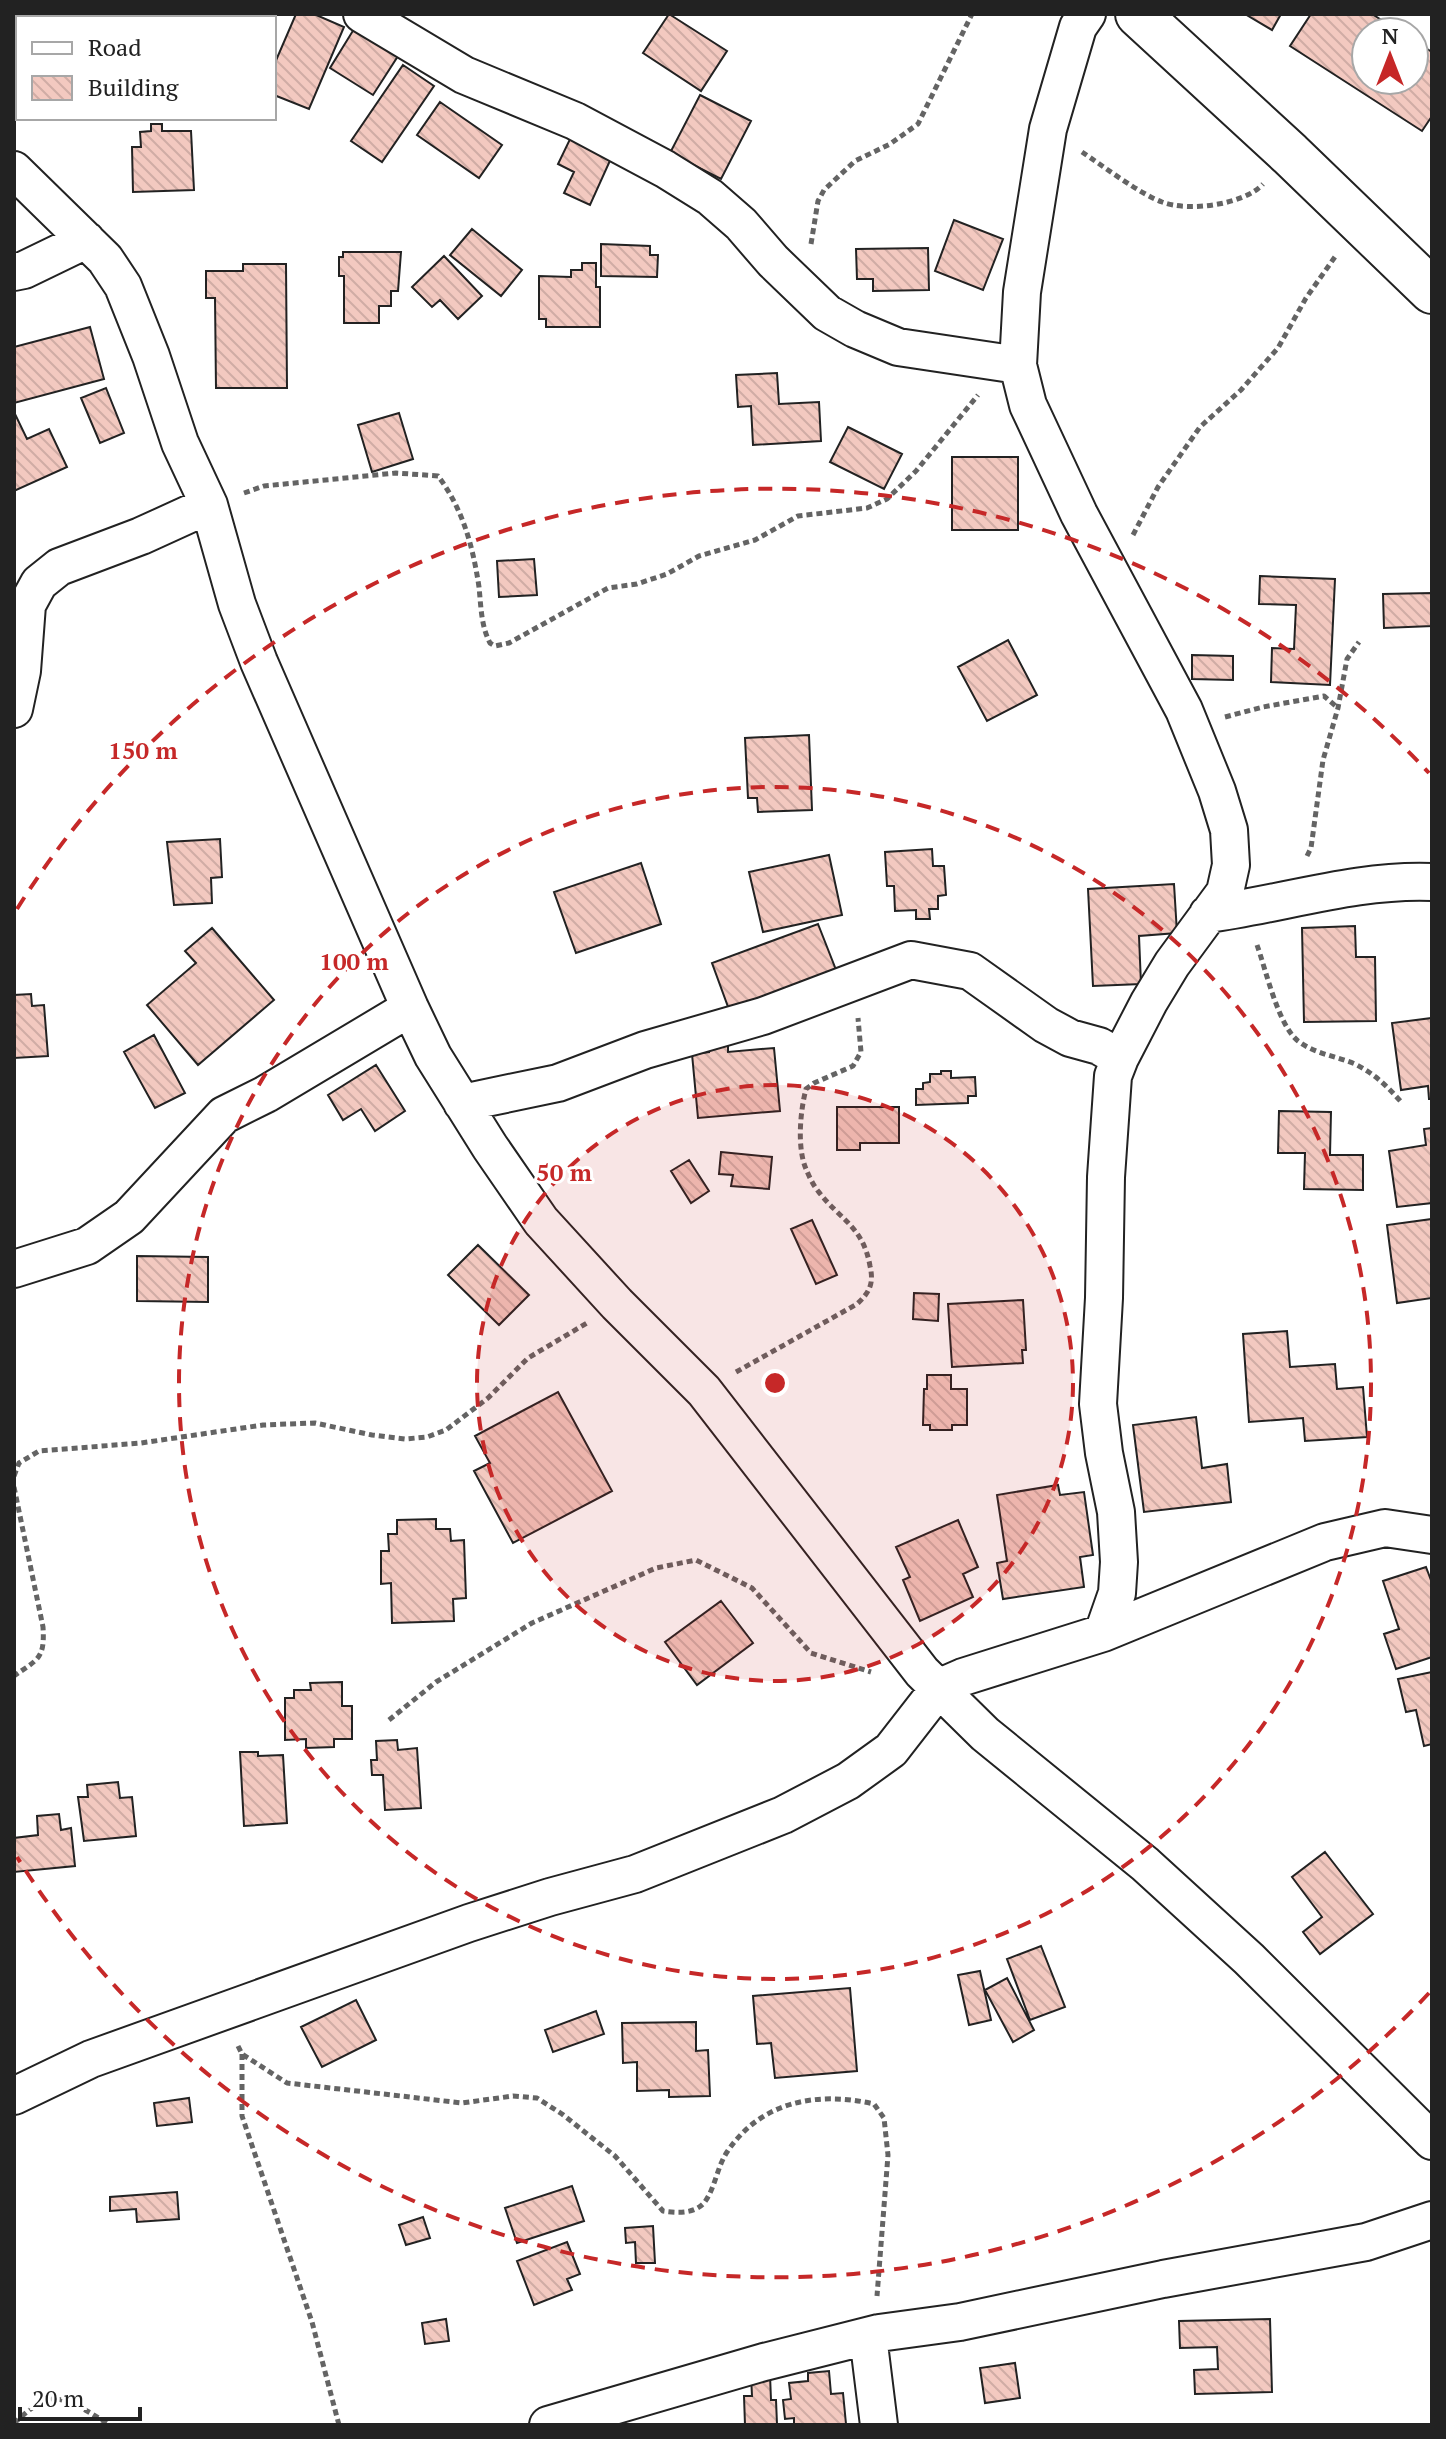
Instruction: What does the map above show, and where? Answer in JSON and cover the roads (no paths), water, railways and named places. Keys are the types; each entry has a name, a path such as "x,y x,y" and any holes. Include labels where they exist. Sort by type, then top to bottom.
{"main road":[{"path":"1138,14 1432,291"}],"street":[{"path":"362,14 464,75 575,121 710,197 741,224 773,261 827,313 898,347 1018,365"},
{"path":"1087,14 1078,27 1048,129 1022,292 1018,365 1028,405 1109,572 1184,710 1217,791 1229,830 1231,865 1225,892 1172,964 1113,1076 1098,1404 1116,1512 1119,1562 1117,1593 1103,1633"},
{"path":"14,170 105,259 123,286 151,356 180,443 209,505 237,604 259,662 410,1008 433,1056 541,1221 617,1304 704,1391 931,1680 985,1734 1145,1864 1249,1959 1432,2141"},
{"path":"14,272 86,240"},
{"path":"14,709 22,671 27,605 39,583 59,567 141,536 209,505"},
{"path":"1208,914 1405,881 1432,882"},
{"path":"462,1103 558,1083 645,1050 749,1020 911,960 970,971 1046,1025 1070,1038 1099,1046 1120,1058"},
{"path":"14,1269 87,1246 129,1217 224,1115 266,1094 410,1008"},
{"path":"931,1680 963,1677 1103,1633 1325,1542 1385,1528 1432,1535"},
{"path":"14,2096 91,2059 469,1923 635,1874 783,1815 848,1781 891,1750 931,1680"},
{"path":"548,2425 764,2362 873,2334 960,2322 1163,2279 1366,2242 1432,2220"},
{"path":"873,2334 879,2425"}]}
